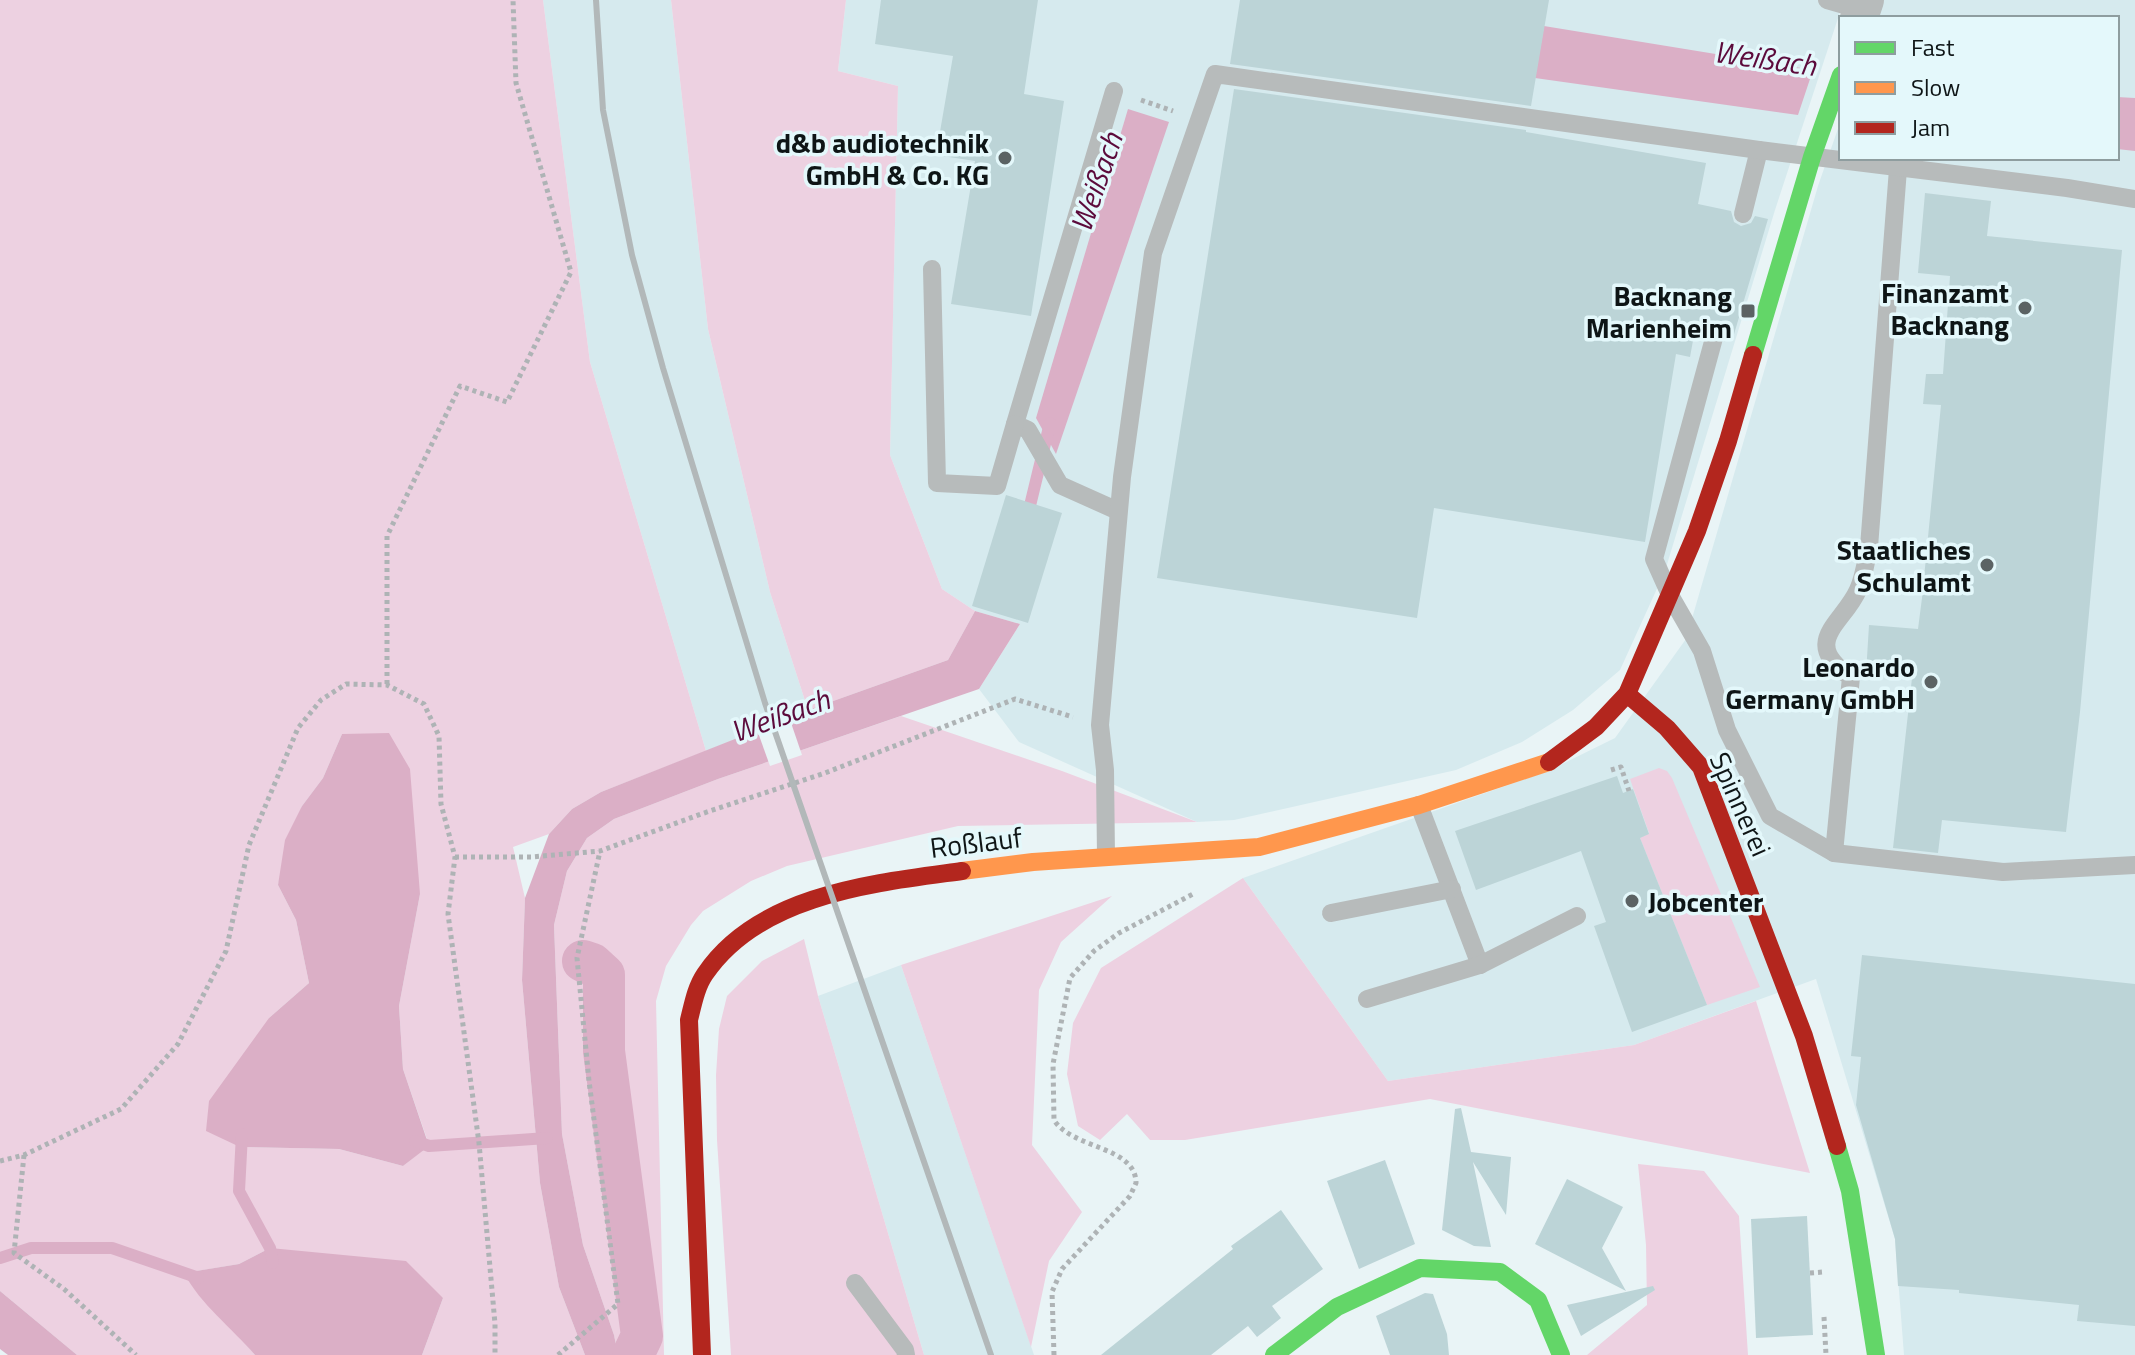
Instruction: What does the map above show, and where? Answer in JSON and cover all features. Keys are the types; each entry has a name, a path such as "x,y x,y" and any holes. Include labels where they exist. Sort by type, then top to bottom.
{"street":[{"path":"1627,694 1671,597 1728,441 1812,157 1839,81"},
{"name":"Roßlauf","path":"702,1355 689,1020 697,990 715,961 743,936 771,917 806,901 874,883 1033,862 1259,847 1419,805 1546,764 1596,727 1627,694"},
{"name":"Spinnerei","path":"1627,694 1667,728 1701,767 1804,1036 1850,1191 1876,1355"},
{"path":"1274,1355 1337,1307 1420,1268 1500,1272 1538,1300 1561,1355"}],"lane":[{"path":"1106,857 1105,770 1100,725 1118,511 1153,253 1215,74 2135,199"},
{"path":"932,269 937,483 997,486 1022,427 1114,91"},
{"path":"1743,214 1759,150"},
{"path":"1834,853 1851,677 1833,665 1827,649 1832,625 1858,591 1869,547 1898,169"},
{"path":"1714,338 1654,559 1671,597 1709,646 1727,730 1770,816 1834,853 2003,872 2135,865"},
{"path":"1022,427 1060,485 1118,511"},
{"path":"1419,805 1480,965"},
{"path":"1331,913 1452,889"},
{"path":"1367,999 1480,965 1577,916"},
{"path":"855,1283 906,1355"}],"path":[{"path":"387,685 387,536 460,386 507,402 571,272 516,83 513,0"},
{"path":"0,1161 24,1155 121,1109 178,1044 226,951 249,845 298,728 321,700 346,684 387,685 424,704 439,736 441,804 455,857 448,914 479,1143 495,1355"},
{"path":"455,857 531,857 600,851 825,773 1015,699 1100,725"},
{"path":"558,1355 618,1304 589,1081 577,958 600,851"},
{"path":"1054,1355 1052,1292 1062,1269 1130,1196 1136,1183 1133,1169 1119,1156 1070,1136 1054,1120 1053,1064 1070,978 1094,951 1119,933 1204,888"},
{"path":"24,1155 14,1253 64,1289 136,1355"},
{"path":"1824,1317 1826,1355"}],"shaded area":[{"path":"0,0 543,0 590,362 706,751 601,792 572,809 549,834 513,847 525,898 522,980 540,1183 559,1287 585,1355 422,1355 443,1298 270,1248 239,1264 185,1273 255,1355 77,1355 0,1291","holes":["342,734 420,894 399,1006 403,1069 429,1145 403,1166 339,1149 240,1147 269,1018 309,983 296,920 278,885 302,806 323,778"]},
{"path":"543,0 671,0 708,329 770,592 808,710 706,751 590,362"},
{"path":"671,0 846,0 838,71 898,86 890,455 942,589 975,611 948,660 808,710 770,592 708,329"},
{"path":"846,0 1844,0 1775,210 1665,571 1620,670 1573,710 1522,742 1456,770 1234,820 1197,822 1019,742 979,689 1020,624 975,611 942,589 890,455 898,86 838,71"},
{"path":"1884,0 2135,0 2135,1355 1904,1355 1895,1239 1816,979 1634,1045 1388,1081 1243,878 1548,771 1615,738 1686,639 1818,186 1839,126 1839,160 2119,160 2119,16 1878,16"},
{"name":"Weißach","path":"1544,26 1813,70 1798,115 1535,78"},
{"path":"2119,97 2135,98 2135,151 2119,149"},
{"name":"Weißach","path":"1128,109 1169,122 1056,454 1036,418"},
{"path":"975,611 1020,624 979,689 718,779 614,819 587,838 567,871 554,925 562,1134 583,1245 618,1355 585,1355 559,1287 540,1183 522,980 525,898 549,834 572,809 601,792 808,710 948,660"},
{"path":"901,716 1062,771 1197,822 958,826 787,866 751,881 703,911 666,966 656,1001 664,1355 618,1355 583,1245 562,1134 554,925 567,871 587,838 614,819 718,779"},
{"path":"389,733 410,769 420,894 399,1006 403,1069 429,1146 403,1166 339,1149 240,1147 206,1131 209,1101 269,1018 309,983 296,920 278,885 285,840 302,806 323,778 342,734"},
{"path":"1659,768 1667,771 1672,778 1760,987 1707,1005 1640,838 1649,833 1630,779"},
{"path":"1243,878 1388,1081 1634,1045 1756,1001 1810,1173 1430,1099 1185,1140 1150,1140 1127,1114 1100,1140 1078,1126 1067,1074 1073,1023 1101,968"},
{"path":"1112,896 1061,942 1039,990 1032,1145 1082,1212 1049,1261 1031,1347 901,965"},
{"path":"804,939 924,1355 731,1355 717,1140 719,1029 727,996 762,961"},
{"path":"901,965 1034,1355 924,1355 818,996"},
{"path":"1638,1164 1704,1171 1739,1216 1748,1355 1587,1355 1647,1305 1646,1245"},
{"path":"270,1248 406,1261 443,1298 422,1355 255,1355 208,1306 184,1273 239,1264"},
{"path":"0,1291 77,1355 8,1355 0,1349"}],"pier":[{"path":"788,714 802,755 770,766 756,727"}],"building":[{"name":"d&b audiotechnik GmbH & Co. KG","path":"881,0 1038,0 1024,94 1064,101 1031,316 951,304 975,161 936,155 953,56 875,44"},
{"path":"1240,0 1549,0 1531,106 1230,64"},
{"path":"1234,89 1526,130 1706,163 1698,204 1731,211 1734,222 1741,226 1751,223 1755,216 1768,219 1732,341 1726,340 1722,329 1712,326 1702,336 1694,335 1690,357 1676,354 1645,542 1434,508 1417,618 1157,578"},
{"path":"1925,193 1991,201 1987,236 2122,250 2080,712 2066,832 1942,820 1938,853 1893,848 1912,678 1866,674 1869,625 1918,629 1922,598 1941,405 1923,404 1926,374 1943,374 1950,276 1918,273"},
{"path":"1006,495 1062,513 1028,623 972,606"},
{"name":"Jobcenter","path":"1617,776 1623,793 1633,789 1649,834 1640,838 1707,1005 1632,1032 1594,926 1606,922 1581,851 1476,890 1455,831"},
{"path":"1862,955 2135,984 2135,1326 2077,1321 2079,1305 1898,1286 1895,1239 1856,1105 1861,1057 1851,1056"},
{"path":"1461,1108 1471,1152 1511,1157 1506,1215 1473,1162 1491,1247 1474,1246 1442,1230 1455,1109"},
{"path":"1385,1160 1415,1244 1359,1269 1327,1181"},
{"path":"1567,1179 1623,1207 1602,1248 1626,1291 1535,1244"},
{"path":"1281,1210 1323,1269 1272,1306 1281,1318 1257,1337 1248,1326 1211,1355 1101,1355 1233,1249 1231,1246"},
{"path":"1807,1216 1813,1335 1756,1338 1751,1219"},
{"path":"1653,1286 1655,1290 1581,1336 1567,1305"},
{"path":"1425,1293 1433,1294 1447,1334 1449,1355 1390,1355 1376,1316"}],"waterway":[{"name":"Weißach","path":"1027,518 1050,423"},
{"path":"583,961 592,964 604,975 604,1051 642,1336 633,1355"},
{"path":"242,1134 239,1191 270,1248 273,1263"},
{"path":"415,1141 429,1146 547,1138"},
{"path":"0,1258 31,1248 112,1248 199,1278"}],"railway":[{"path":"596,0 603,110 632,255 663,368 765,703 991,1355"}],"traffic: fast":[{"path":"1753,355 1812,157 1839,81"},
{"path":"1837,1146 1850,1191 1876,1355"},
{"path":"1274,1355 1337,1307 1420,1268 1500,1272 1538,1300 1561,1355"}],"traffic: slow":[{"path":"962,871 1033,862 1259,847 1419,805 1549,762"}],"traffic: jam":[{"path":"1549,762 1596,727 1627,694 1697,531 1753,355"},
{"path":"1627,694 1667,728 1701,767 1804,1036 1837,1146"},
{"path":"702,1355 689,1020 702,979 728,947 756,926 787,909 857,888 962,871"}],"place":[{"name":"d&b audiotechnik GmbH & Co. KG","path":"1005,158"},
{"name":"Finanzamt Backnang","path":"2025,308"},
{"name":"Backnang Marienheim","path":"1748,311"},
{"name":"Staatliches Schulamt","path":"1987,565"},
{"name":"Leonardo Germany GmbH","path":"1931,682"},
{"name":"Jobcenter","path":"1632,901"}]}
